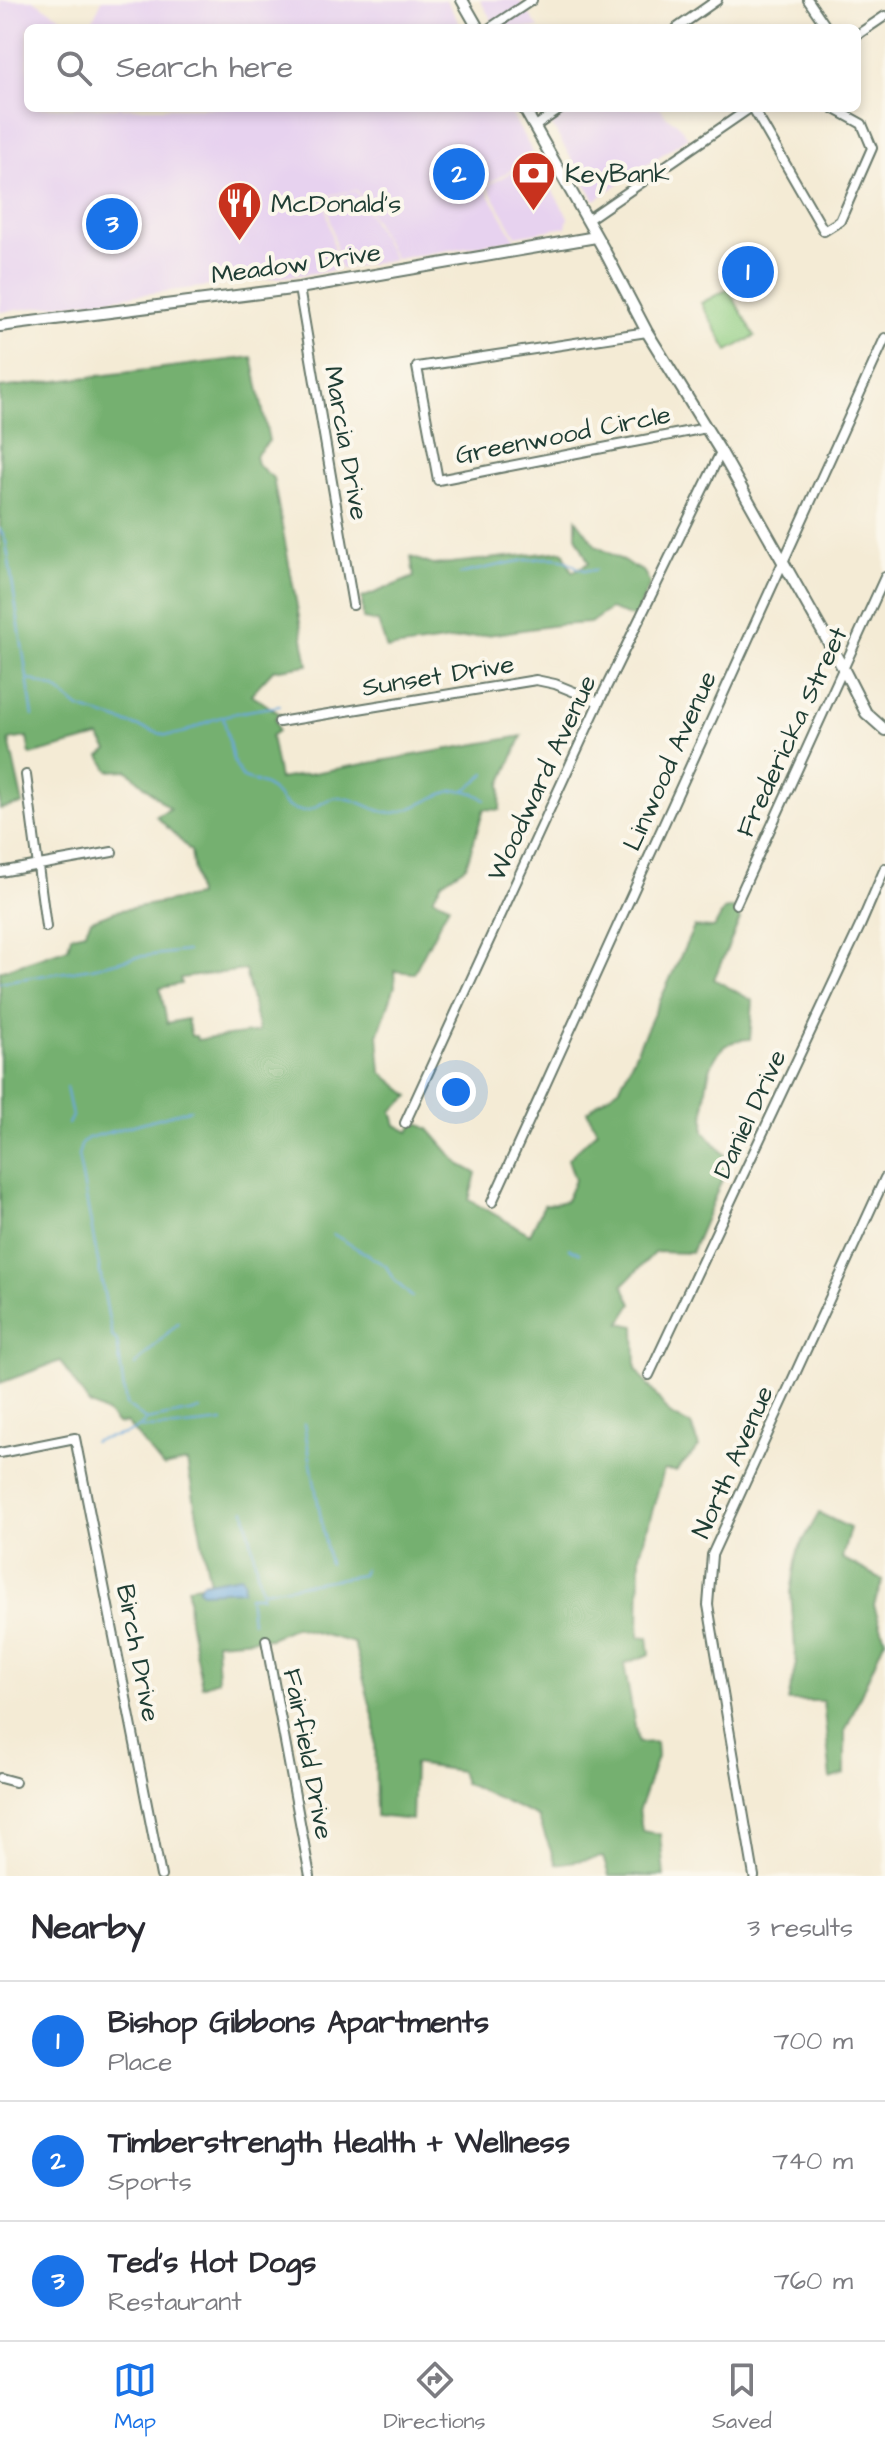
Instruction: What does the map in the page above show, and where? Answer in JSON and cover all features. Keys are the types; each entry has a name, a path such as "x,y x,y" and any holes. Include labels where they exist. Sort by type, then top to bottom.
{"street":[{"path":"462,0 476,24"},
{"path":"496,24 532,0"},
{"path":"683,24 717,0"},
{"path":"808,0 824,24"},
{"path":"861,32 885,16"},
{"path":"526,112 647,332 721,452 866,713 885,730"},
{"path":"534,127 556,112"},
{"path":"587,220 746,112"},
{"path":"754,112 824,231 840,221 872,148 862,124 840,112"},
{"name":"Meadow Drive","path":"0,326 299,288 596,237"},
{"name":"Marcia Drive","path":"299,288 353,605"},
{"name":"Greenwood Circle","path":"647,332 417,367 438,480 706,428"},
{"name":"Linwood Avenue","path":"492,1202 885,338"},
{"name":"Woodward Avenue","path":"405,1123 599,702 721,452"},
{"name":"Fredericka Street","path":"736,904 885,577"},
{"name":"Sunset Drive","path":"279,722 536,680 555,684 599,702"},
{"path":"26,775 46,927"},
{"path":"0,872 112,852"},
{"name":"Daniel Drive","path":"649,1375 885,868"},
{"name":"North Avenue","path":"754,1876 708,1605 712,1555 885,1178"},
{"name":"Birch Drive","path":"0,1453 75,1438 161,1876"},
{"name":"Fairfield Drive","path":"266,1640 310,1876"},
{"path":"0,1778 15,1782"}],"shaded area":[{"path":"0,0 33,0 72,24 24,24 24,112 510,112 535,156 484,186 515,239 395,259 357,190 324,196 338,270 0,312"},
{"path":"102,0 446,0 460,24 91,24"},
{"path":"480,0 519,0 536,24 494,24"},
{"path":"544,112 664,112 677,123 688,137 595,200"},
{"path":"534,159 568,217 566,227 516,236 487,186"},
{"path":"356,191 394,260 340,269 326,197"}],"green space":[{"path":"728,289 755,336 728,351 701,303"},
{"path":"252,357 269,441 255,456 257,464 273,478 308,665 273,670 251,694 280,714 275,718 278,731 271,736 279,779 522,736 501,784 500,810 484,809 466,866 442,882 433,898 449,905 414,973 394,971 395,986 378,1035 381,1072 410,1096 392,1111 396,1125 409,1132 415,1122 429,1129 459,1164 476,1173 469,1200 530,1234 544,1205 566,1201 575,1180 568,1159 597,1131 587,1111 620,1087 694,927 714,928 724,910 733,908 740,919 714,979 753,1001 750,1039 723,1048 715,1059 709,1072 705,1102 704,1131 730,1161 691,1253 655,1252 623,1285 632,1304 620,1323 635,1326 636,1369 671,1415 691,1425 699,1447 676,1471 664,1470 640,1554 639,1637 648,1638 650,1654 624,1664 638,1743 656,1742 657,1757 639,1809 642,1831 660,1834 664,1876 609,1876 603,1857 556,1864 538,1817 464,1783 460,1771 414,1764 412,1820 376,1816 375,1723 354,1643 295,1627 270,1638 216,1642 218,1680 202,1686 189,1620 188,1587 210,1583 187,1462 163,1467 127,1423 117,1424 108,1414 89,1404 60,1361 0,1383 0,971 68,948 71,935 85,932 91,920 116,911 197,896 191,851 156,816 170,809 127,770 109,771 100,756 108,750 99,737 30,755 27,737 9,740 23,804 0,809 0,388","holes":["245,970 259,1032 197,1040 196,1036 191,1036 187,1019 167,1023 160,988 181,984 180,978"]},
{"path":"576,519 596,546 644,572 650,584 635,618 610,609 590,623 387,649 378,622 363,619 362,598 414,577 411,557 433,565 563,551 572,572 589,563 576,536"},
{"path":"819,1513 850,1528 842,1558 883,1580 874,1605 885,1639 845,1731 845,1774 831,1779 823,1701 788,1701 796,1663 791,1592 798,1550"}],"water":[{"path":"240,1576 244,1580 243,1590 202,1592 198,1589 202,1583"}],"waterway":[{"path":"0,529 6,542 33,716"},
{"path":"460,574 551,558 561,559 584,570 596,570"},
{"path":"29,679 55,688 79,708 165,735 186,732 233,714 280,706"},
{"path":"223,716 233,760 242,777 265,785 293,809 306,811 334,798 343,798 391,813 442,794 463,790 485,800"},
{"path":"465,790 485,773"},
{"path":"0,982 92,968 136,957 187,951"},
{"path":"66,1087 72,1116 68,1124"},
{"path":"146,1420 126,1405 117,1341 112,1336 78,1155 82,1143 88,1138 191,1109"},
{"path":"333,1234 386,1266 393,1279 412,1297"},
{"path":"569,1248 580,1253"},
{"path":"135,1365 178,1323"},
{"path":"93,1442 128,1433 146,1420 200,1410"},
{"path":"141,1428 223,1422"},
{"path":"304,1424 329,1564"},
{"path":"245,1510 262,1596 249,1596 252,1622"},
{"path":"262,1591 362,1575 364,1569"}],"place":[{"name":"Timberstrength Health + Wellness","path":"459,174"},
{"name":"KeyBank","path":"534,213"},
{"name":"Ted's Hot Dogs","path":"112,224"},
{"name":"McDonald's","path":"240,243"},
{"name":"Bishop Gibbons Apartments","path":"748,272"}]}
